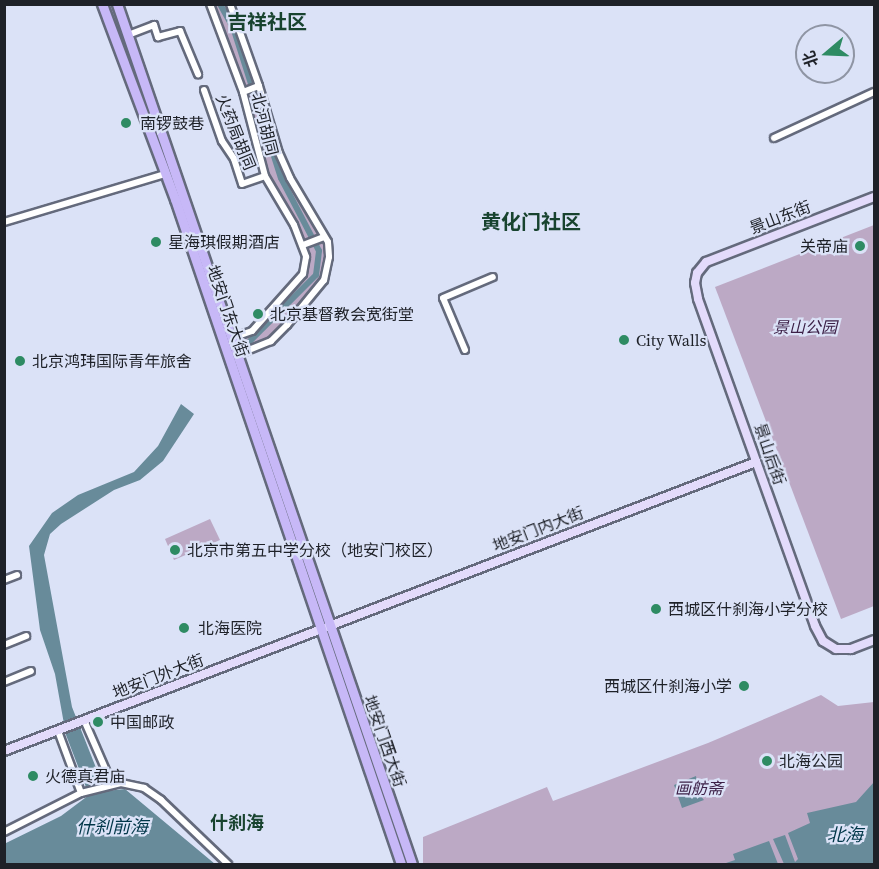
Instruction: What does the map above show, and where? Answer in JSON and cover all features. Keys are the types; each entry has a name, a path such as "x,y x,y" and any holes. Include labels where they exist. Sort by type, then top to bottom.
{"main road":[{"name":"地安门东大街","path":"102,4 327,627"},
{"name":"地安门东大街","path":"117,4 232,339 327,627"},
{"name":"景山东街","path":"699,269 713,259 874,197"},
{"name":"景山后街","path":"699,269 695,277 698,299 815,626 829,646 836,649 850,649 874,640"},
{"name":"地安门内大街","path":"327,627 756,462"},
{"name":"地安门外大街","path":"4,751 327,627"},
{"name":"地安门西大街","path":"327,627 398,864"},
{"name":"地安门西大街","path":"327,627 412,864"}],"street":[{"name":"北河胡同","path":"210,4 243,92 265,176 303,246"},
{"path":"230,4 260,86 283,161 324,237 329,257 324,280 313,296 271,341 237,355"},
{"path":"128,35 154,25 159,37 180,31 198,74"},
{"path":"243,92 260,86"},
{"name":"火药局胡同","path":"204,90 222,141 234,159 243,184 265,176"},
{"path":"774,138 874,92"},
{"path":"4,222 165,174"},
{"path":"232,339 252,331 303,274 306,257 303,246 324,237"},
{"path":"465,350 443,298 493,277"},
{"path":"4,580 17,575"},
{"path":"4,645 26,636"},
{"path":"4,682 31,671"},
{"path":"84,720 112,784"},
{"path":"58,730 81,793"},
{"path":"5,830 81,793 121,783 144,788 160,800 228,864"}],"green space":[{"path":"213,5 228,5 286,175 323,243 326,258 325,276 316,289 270,337 248,347 244,337 302,278 308,254 268,170 250,104"},
{"name":"景山公园","path":"874,225 874,606 841,619 715,287"},
{"path":"210,519 220,540 174,560 165,539"},
{"name":"北海公园","path":"821,695 838,706 874,702 874,864 423,864 423,837 547,787 553,801 708,743"}],"water":[{"name":"什刹前海","path":"181,404 194,414 163,461 140,480 114,490 61,524 50,534 44,555 72,707 104,788 106,791 125,789 215,864 5,864 4,844 61,816 89,795 66,735 55,674 40,630 29,546 52,513 78,495 134,472 158,446"},
{"path":"696,776 699,794 704,800 682,808 674,785"},
{"name":"北海","path":"874,782 874,864 784,864 773,839 785,835 795,862 798,859 788,833 810,823 807,813 856,802"},
{"path":"769,841 778,864 723,864 735,860 733,854"}],"waterway":[{"path":"220,4 233,27 281,178 319,251 316,275 247,344"}],"place":[{"name":"南锣鼓巷","path":"126,123"},
{"name":"星海琪假期酒店","path":"156,242"},
{"name":"关帝庙","path":"860,246"},
{"name":"北京基督教会宽街堂","path":"258,314"},
{"name":"City Walls","path":"624,340"},
{"name":"北京鸿玮国际青年旅舍","path":"20,361"},
{"name":"北京市第五中学分校（地安门校区）","path":"175,550"},
{"name":"西城区什刹海小学分校","path":"656,609"},
{"name":"北海医院","path":"184,628"},
{"name":"西城区什刹海小学","path":"744,686"},
{"name":"中国邮政","path":"98,722"},
{"name":"北海公园","path":"767,761"},
{"name":"火德真君庙","path":"33,776"}],"district":[{"name":"吉祥社区","path":"267,22"},
{"name":"黄化门社区","path":"531,222"},
{"name":"什刹海","path":"237,823"}],"park label":[{"name":"画舫斋","path":"699,788"}]}
